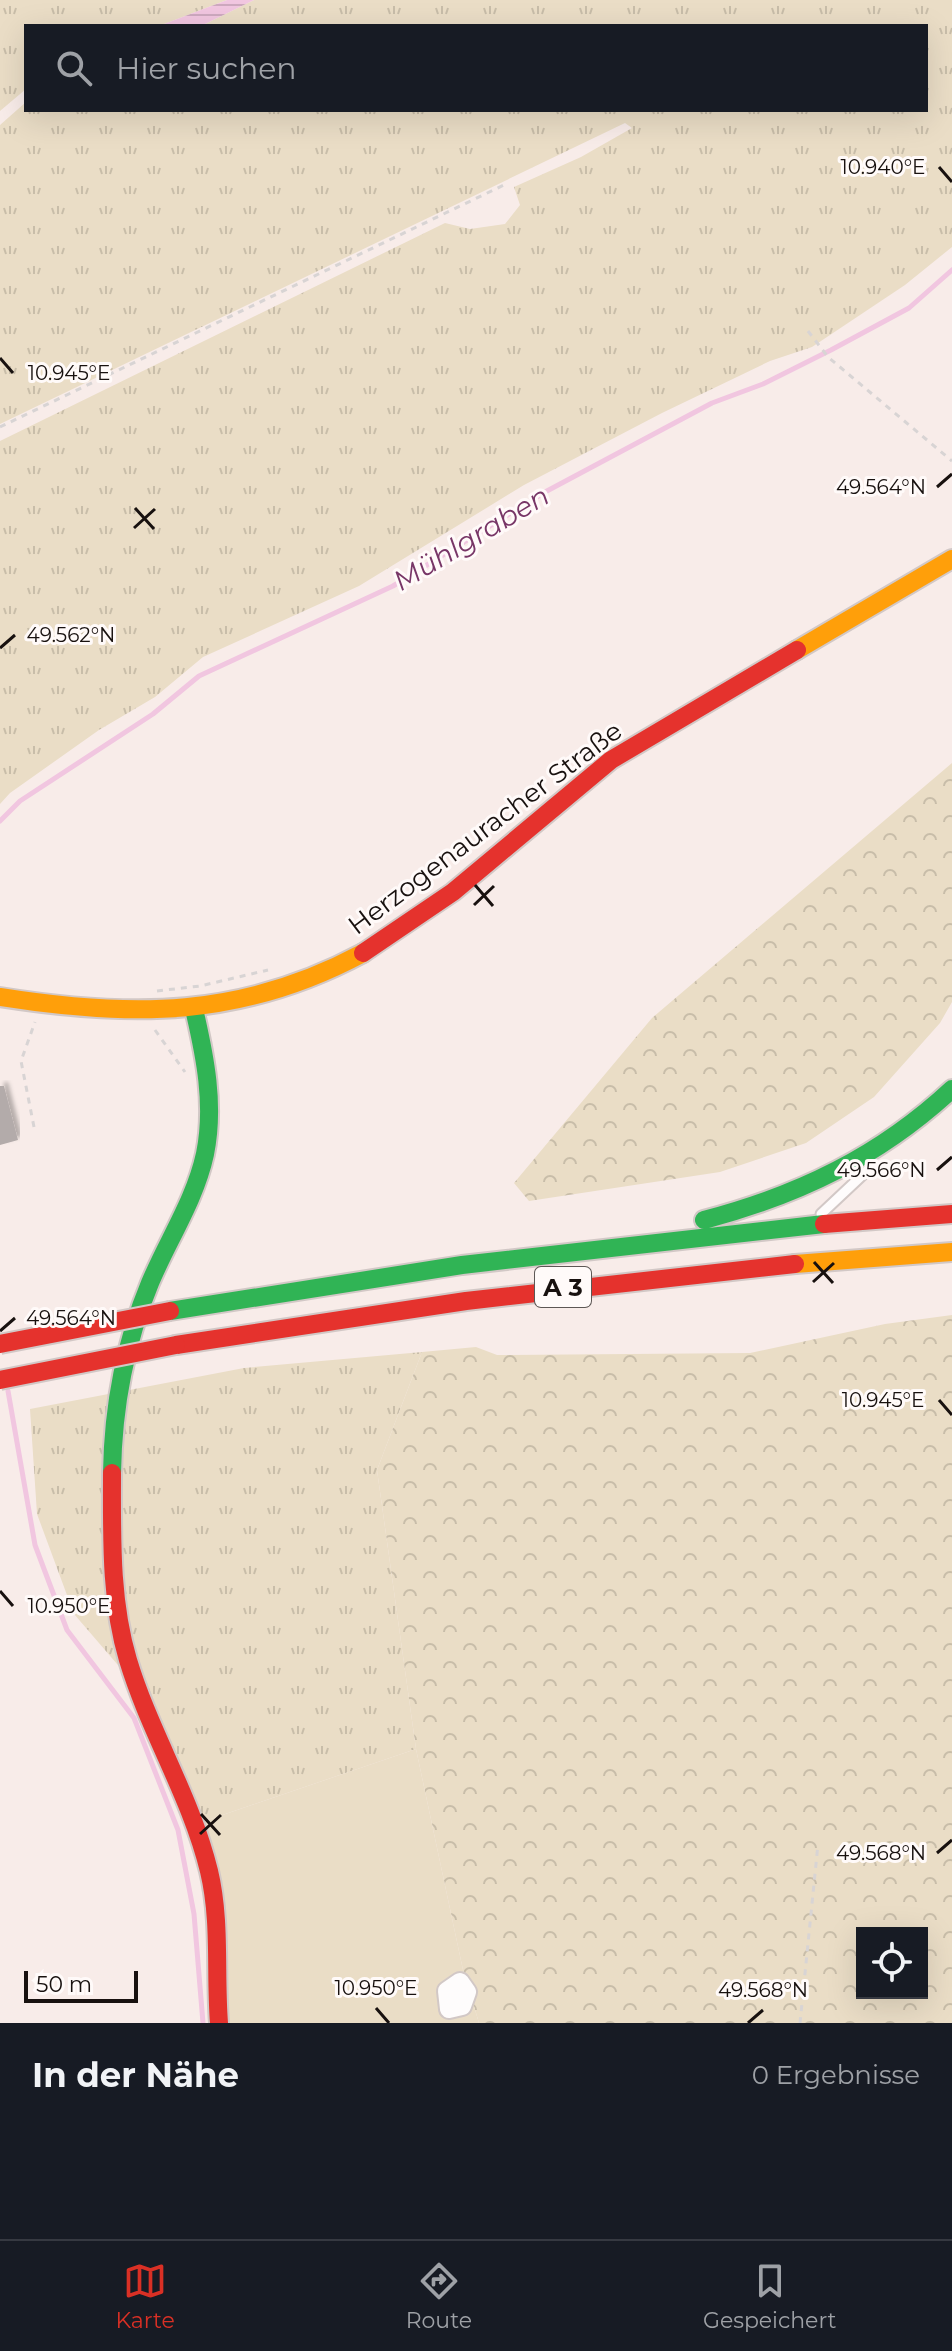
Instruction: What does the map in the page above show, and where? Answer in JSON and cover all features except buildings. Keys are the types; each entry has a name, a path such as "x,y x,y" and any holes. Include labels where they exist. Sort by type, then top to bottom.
{"main road":[{"name":"Herzogenauracher Straße","path":"0,997 105,1009 194,1009 328,971 399,931 455,889 563,795 611,760 952,559"},
{"path":"194,1009 206,1061 210,1107 205,1153 192,1195 128,1338 112,1473 119,1617 128,1662 187,1798 210,1874 215,1912 219,2023"},
{"path":"553,1253 724,1215 792,1193 845,1170 897,1137 952,1089"},
{"name":"A 3","path":"0,1344 170,1311 553,1253 810,1224 952,1214"},
{"name":"A 3","path":"0,1380 176,1345 427,1304 560,1288 952,1252"}],"street":[{"path":"436,2023 449,2009"}],"lane":[{"path":"810,1224 866,1173 897,1137"}],"path":[{"path":"0,427 506,184"},
{"path":"808,331 828,357 952,461"},
{"path":"29,1036 21,1061 34,1127"},
{"path":"800,2023 818,1844"}],"green space":[{"path":"0,0 227,0 164,24 24,24 24,91 0,111"},
{"path":"254,0 952,0 952,247 905,285 812,347 770,361 662,413 524,485 359,586 203,657 155,697 99,730 10,793 0,804 0,441 445,223 470,229 505,224 520,205 514,187 581,157 632,128 625,123 0,424 0,125 24,104 24,112 928,112 928,24 205,24"},
{"path":"952,763 952,1002 940,1023 874,1097 806,1143 720,1172 529,1201 514,1183 652,1018"},
{"path":"952,1315 952,2023 479,2023 463,1970 416,1749 377,1470 422,1352 476,1347 497,1355 750,1353 885,1324"},
{"path":"422,1352 377,1470 416,1749 202,1822 154,1707 74,1614 37,1514 30,1409 244,1368"},
{"path":"416,1749 463,1970 479,2023 226,2023 202,1822"}],"shaded area":[{"path":"227,0 254,0 205,24 164,24"}],"waterway":[{"name":"Mühlgraben","path":"0,821 20,801 153,714 199,676 393,586 545,492 712,403 763,384 909,308 952,270"},
{"name":"Mühlgraben","path":"8,1391 35,1545 67,1630 134,1718 178,1830 194,1914 203,2023"}],"traffic: fast":[{"path":"112,1473 115,1424 127,1352 150,1283 195,1188 205,1154 209,1099 194,1009"},
{"path":"704,1220 773,1198 837,1170 896,1134 952,1089"},
{"path":"170,1311 462,1265 824,1224"}],"traffic: slow":[{"path":"797,650 952,559"},
{"path":"0,997 95,1008 186,1007 230,1001 274,990 363,953"},
{"path":"795,1264 952,1252"}],"traffic: jam":[{"path":"363,953 453,892 611,760 797,650"},
{"path":"824,1224 952,1214"},
{"path":"176,1345 466,1301 795,1264"},
{"path":"0,1344 170,1311"},
{"path":"0,1380 176,1345"},
{"path":"112,1473 113,1567 122,1637 137,1687 192,1817 209,1871 216,1928 219,2023"}]}
